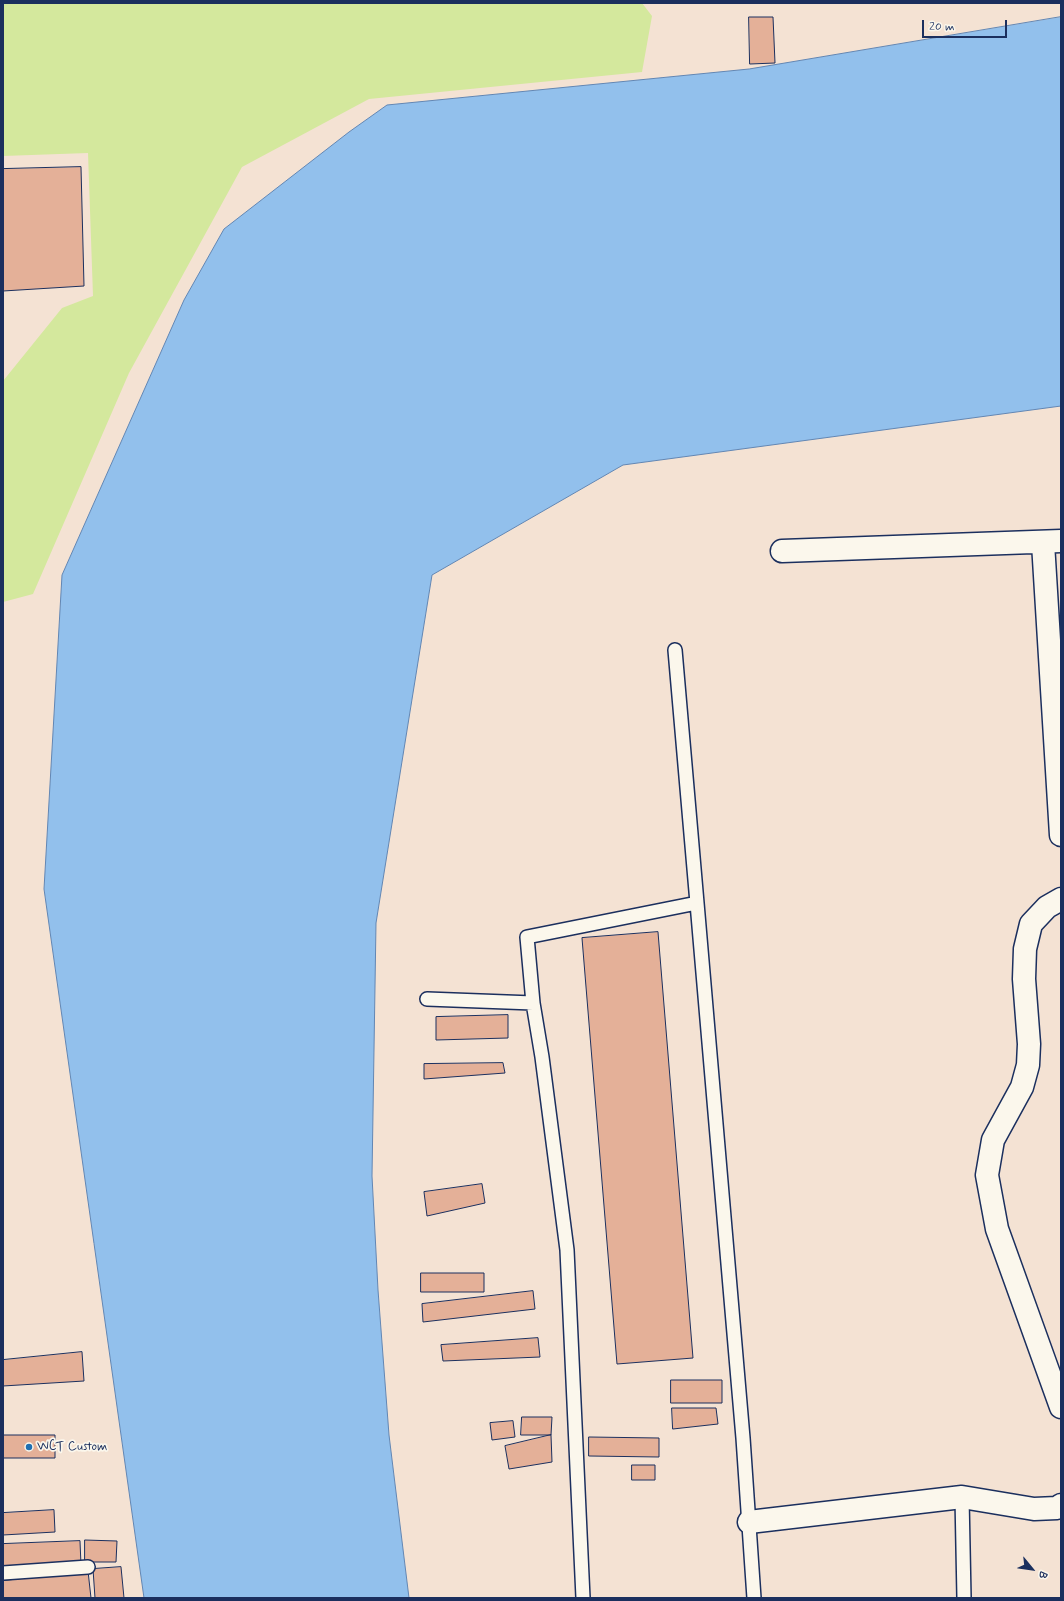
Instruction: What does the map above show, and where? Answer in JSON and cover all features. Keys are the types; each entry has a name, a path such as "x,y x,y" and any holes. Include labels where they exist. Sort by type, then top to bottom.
{"street":[{"path":"782,551 1052,542 1061,835"},
{"path":"1061,898 1047,907 1031,924 1025,949 1024,979 1029,1044 1028,1065 1022,1087 993,1140 987,1175 997,1228 1061,1407"},
{"path":"749,1522 962,1497 1034,1509 1057,1508 1061,1505"}],"lane":[{"path":"675,650 743,1438 754,1598"},
{"path":"583,1598 567,1250 542,1057 533,1003 527,937 697,903"},
{"path":"427,999 533,1003"},
{"path":"962,1497 964,1598"},
{"path":"3,1573 88,1567"}],"green space":[{"path":"3,3 642,3 652,16 642,72 369,99 242,167 129,373 33,594 3,602 3,381 62,308 93,296 88,153 3,156"}],"water":[{"path":"1061,17 1061,406 623,465 432,575 376,923 372,1176 378,1290 389,1435 409,1598 144,1598 44,889 62,575 184,300 224,229 349,132 387,105 749,69"}],"building":[{"path":"749,17 773,17 775,63 750,64"},
{"path":"81,167 84,286 3,291 3,169"},
{"path":"658,932 693,1358 617,1364 582,938"},
{"path":"508,1015 508,1038 436,1040 436,1017"},
{"path":"503,1063 505,1073 424,1079 424,1064"},
{"path":"482,1184 485,1203 427,1216 424,1192"},
{"path":"421,1273 484,1273 484,1292 421,1292"},
{"path":"533,1291 535,1309 423,1322 422,1304"},
{"path":"538,1338 540,1357 443,1361 441,1345"},
{"path":"82,1352 84,1381 3,1386 3,1360"},
{"path":"671,1380 722,1380 722,1403 671,1403"},
{"path":"672,1408 716,1408 718,1424 673,1429"},
{"path":"522,1417 552,1417 551,1435 521,1435"},
{"path":"513,1421 515,1437 492,1440 490,1423"},
{"name":"WCT Custom","path":"3,1435 55,1435 55,1458 3,1458"},
{"path":"551,1435 552,1462 509,1469 505,1446"},
{"path":"589,1437 659,1438 659,1457 589,1456"},
{"path":"632,1465 655,1465 655,1480 632,1480"},
{"path":"54,1510 55,1532 3,1535 3,1513"},
{"path":"85,1540 117,1541 116,1562 85,1562"},
{"path":"80,1541 81,1565 3,1568 3,1544"},
{"path":"121,1567 124,1598 95,1598 93,1569"},
{"path":"88,1571 91,1598 3,1598 3,1581"}],"place":[{"name":"WCT Custom","path":"29,1447"}]}
